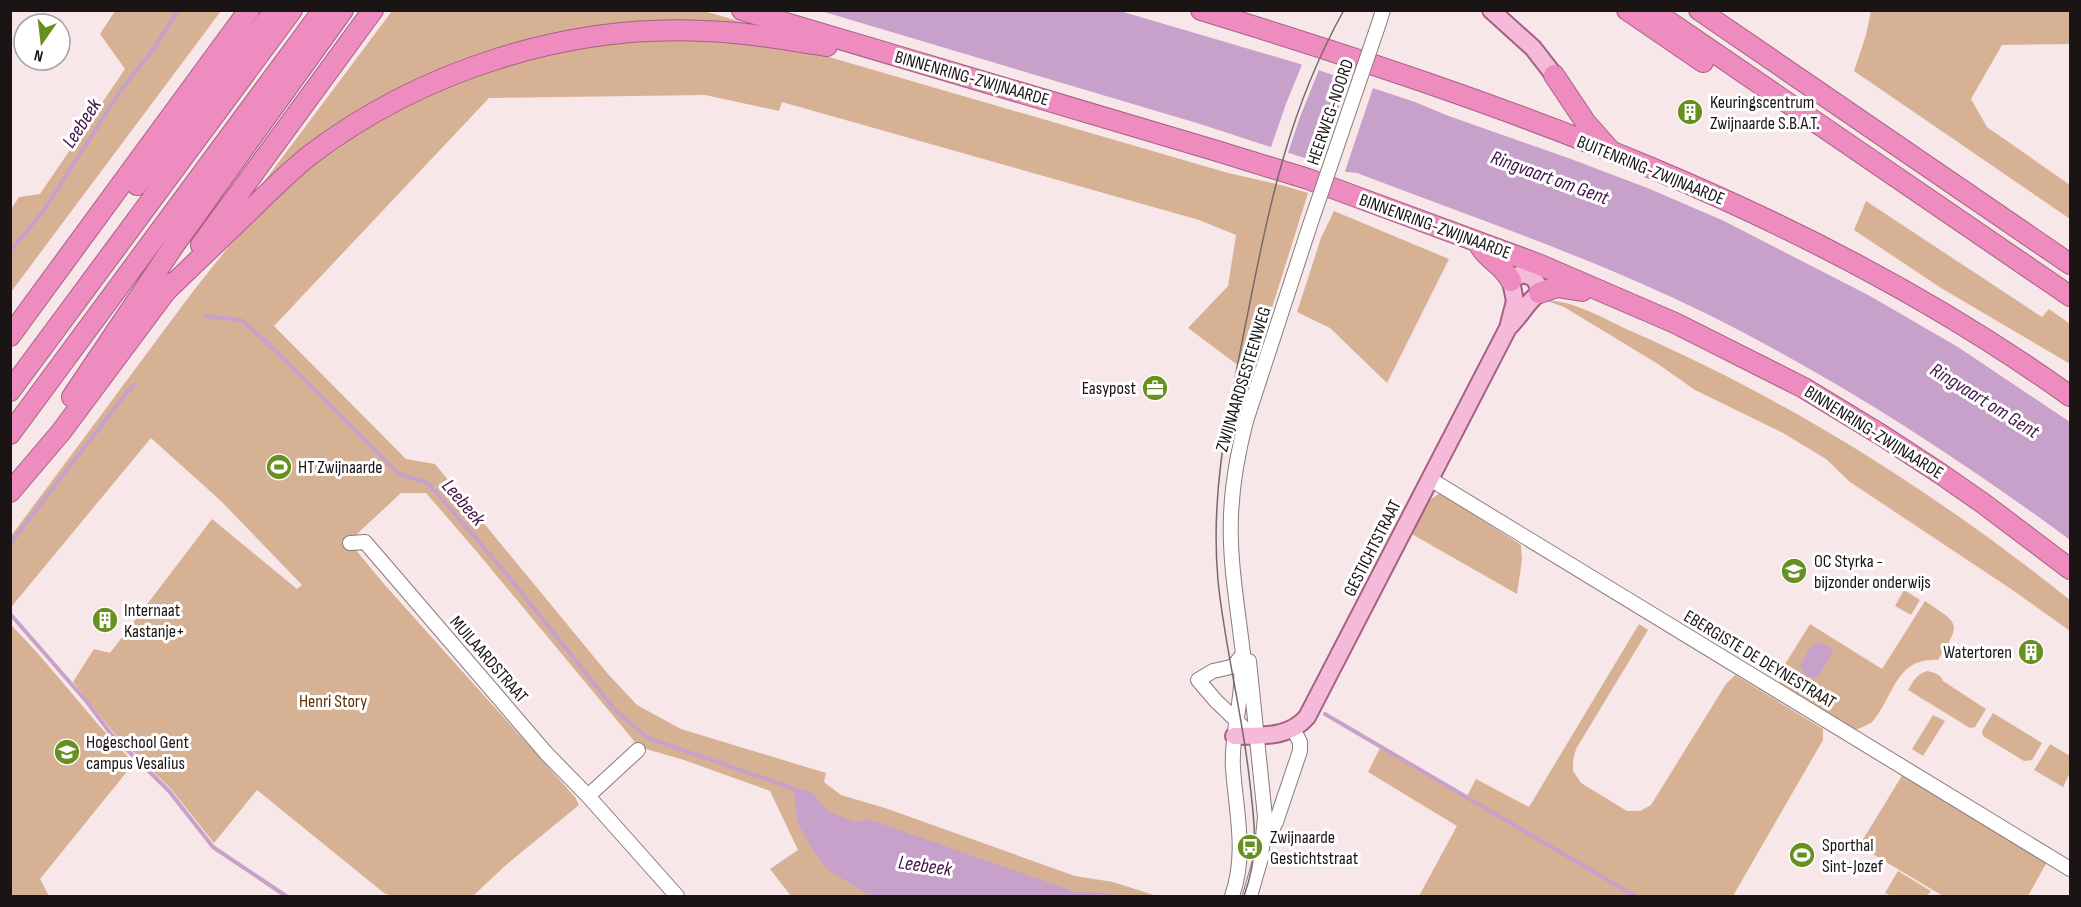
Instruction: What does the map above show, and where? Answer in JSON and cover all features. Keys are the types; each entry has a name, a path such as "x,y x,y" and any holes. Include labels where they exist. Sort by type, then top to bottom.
{"highway":[{"path":"10,336 249,10"},
{"path":"43,293 128,196 275,10"},
{"path":"10,391 292,10"},
{"path":"10,434 323,10"},
{"path":"16,485 58,416 175,244 343,10"},
{"path":"16,485 61,432 374,10"},
{"name":"BINNENRING-ZWIJNAARDE","path":"742,10 1308,179 1538,264 1696,333 1814,394 1941,474 2070,569"},
{"name":"BUITENRING-ZWIJNAARDE","path":"1202,10 1296,39 1483,103 1612,152 1760,215 1830,250 1928,304 2070,396"},
{"path":"1627,10 1826,144 1921,195"},
{"path":"1652,10 2070,296"},
{"path":"1700,10 2070,264"},
{"path":"165,292 279,182 310,156 355,124 458,72 557,43 634,31 677,30 737,33 890,54"},
{"path":"1554,75 1586,123 1612,152"},
{"path":"1477,241 1485,256 1498,262 1511,281"},
{"path":"1539,292 1557,287 1579,292 1599,290"}],"main road":[{"path":"1491,10 1533,48 1554,75"},
{"path":"1511,281 1520,275 1530,276 1538,282 1539,292"},
{"name":"GESTICHTSTRAAT","path":"1293,729 1301,724 1310,712 1508,328 1515,301 1511,281"},
{"name":"GESTICHTSTRAAT","path":"1508,328 1539,292"},
{"path":"1235,729 1257,735 1285,733 1293,729"}],"street":[{"name":"HEERWEG-NOORD","path":"1310,225 1381,17"},
{"name":"ZWIJNAARDSESTEENWEG","path":"1232,897 1239,874 1240,855 1233,767 1243,654 1231,518 1237,461 1246,420 1310,225"},
{"name":"EBERGISTE DE DEYNESTRAAT","path":"1430,479 2070,869"},
{"name":"MUILAARDSTRAAT","path":"350,543 368,537 546,753 588,796 677,897"},
{"name":"ZWIJNAARDSESTEENWEG","path":"1243,654 1249,660 1265,817 1261,858 1250,897"},
{"path":"1235,729 1198,680 1214,671 1231,667 1243,654"},
{"name":"ZWIJNAARDSESTEENWEG","path":"1264,833 1272,829 1276,822 1300,754 1300,742 1293,729"},
{"path":"588,796 638,750"}],"green space":[{"path":"115,11 221,11 11,292 11,209 19,197 40,194 125,69 100,34"},
{"name":"Henri Story","path":"392,11 704,11 777,32 794,51 829,57 1228,173 1308,193 1251,375 1188,328 1228,286 1236,235 1199,220 782,102 779,111 705,95 489,98 274,326 406,459 435,464 608,674 637,705 681,729 826,773 824,782 841,795 885,808 1075,876 1113,882 1157,896 791,896 770,869 798,850 770,791 684,760 639,747 426,493 401,493 343,547 355,549 575,797 579,805 506,865 473,896 392,896 384,893 257,790 214,843 171,789 113,732 73,682 94,649 110,653 212,519 297,589 302,585 221,501 151,438 11,610 11,536 194,290 230,245 266,208 257,191"},
{"path":"1871,11 2070,11 2070,44 2002,45 1971,99 1987,127 2070,185 2070,219 1854,71"},
{"path":"1866,201 2042,317 2049,309 2070,324 2070,364 1941,288 1854,230"},
{"path":"1334,211 1449,259 1387,383 1330,328 1297,312 1321,238"},
{"path":"1544,300 1567,303 1590,312 1692,359 1749,388 1861,452 1915,486 2070,600 2070,631 1850,482 1826,459 1783,433 1695,390 1658,364 1564,307"},
{"path":"1440,493 1521,545 1522,560 1517,594 1410,533 1427,502"},
{"path":"1904,590 1920,600 1911,615 1895,606"},
{"path":"1925,601 1951,620 1954,626 1951,639 1938,660 1924,661 1905,671 1869,724 1856,730 1780,684 1779,674 1810,624 1882,669"},
{"path":"10,624 134,763 40,879 49,896 11,896"},
{"path":"1639,624 1648,630 1576,749 1573,760 1573,771 1581,783 1627,811 1640,811 1651,805 1726,684 1735,675 1823,729 1823,740 1733,896 1419,896 1457,826 1368,772 1380,748 1467,796 1476,779 1529,807"},
{"path":"1927,671 1935,673 1943,681 1986,709 1975,727 1970,728 1908,690 1918,676"},
{"path":"1993,713 2042,743 2032,760 2024,761 1983,736 1982,731"},
{"path":"1933,715 1945,721 1923,756 1912,749"},
{"path":"2050,744 2070,756 2070,773 2063,787 2034,770"},
{"path":"1903,774 2047,862 2028,896 1943,896 1859,846"},
{"path":"1898,871 1931,891 1927,896 1892,896 1885,893"}],"water":[{"name":"Ringvaart om Gent","path":"821,11 1120,11 1297,63 1415,102 1650,189 1724,221 1870,296 1958,347 2070,422 2070,540 1983,478 1847,391 1705,313 1620,274 1357,173 1347,172 1200,124"},
{"path":"1818,642 1834,649 1818,677 1806,677 1800,666 1810,647"},
{"path":"793,787 811,792 829,812 856,822 868,819 1076,892 1119,896 870,896 828,870 813,850 798,824"}],"pier":[{"path":"1303,62 1320,67 1287,156 1270,150"},
{"path":"1349,77 1374,85 1344,174 1319,166"}],"waterway":[{"name":"Leebeek","path":"10,251 44,210 119,93 153,50 178,10"},
{"name":"Leebeek","path":"206,316 241,320 399,474 428,483 505,572 616,711 648,738 795,789"},
{"name":"Leebeek","path":"10,544 135,384"},
{"path":"12,616 87,702 111,734 169,791 213,847 286,896"},
{"path":"1325,714 1635,896"}],"tram line":[{"path":"1244,896 1252,867 1254,827 1247,759 1218,581 1216,516 1222,453 1262,244 1281,165 1307,87 1344,10"}],"place":[{"name":"Keuringscentrum Zwijnaarde S.B.A.T.","path":"1690,112"},
{"name":"Easypost","path":"1155,388"},
{"name":"HT Zwijnaarde","path":"279,467"},
{"name":"OC Styrka - bijzonder onderwijs","path":"1794,571"},
{"name":"Internaat Kastanje+","path":"105,620"},
{"name":"Watertoren","path":"2031,652"},
{"name":"Hogeschool Gent campus Vesalius","path":"67,752"},
{"name":"Zwijnaarde Gestichtstraat","path":"1250,847"},
{"name":"Sporthal Sint-Jozef","path":"1802,855"}]}
